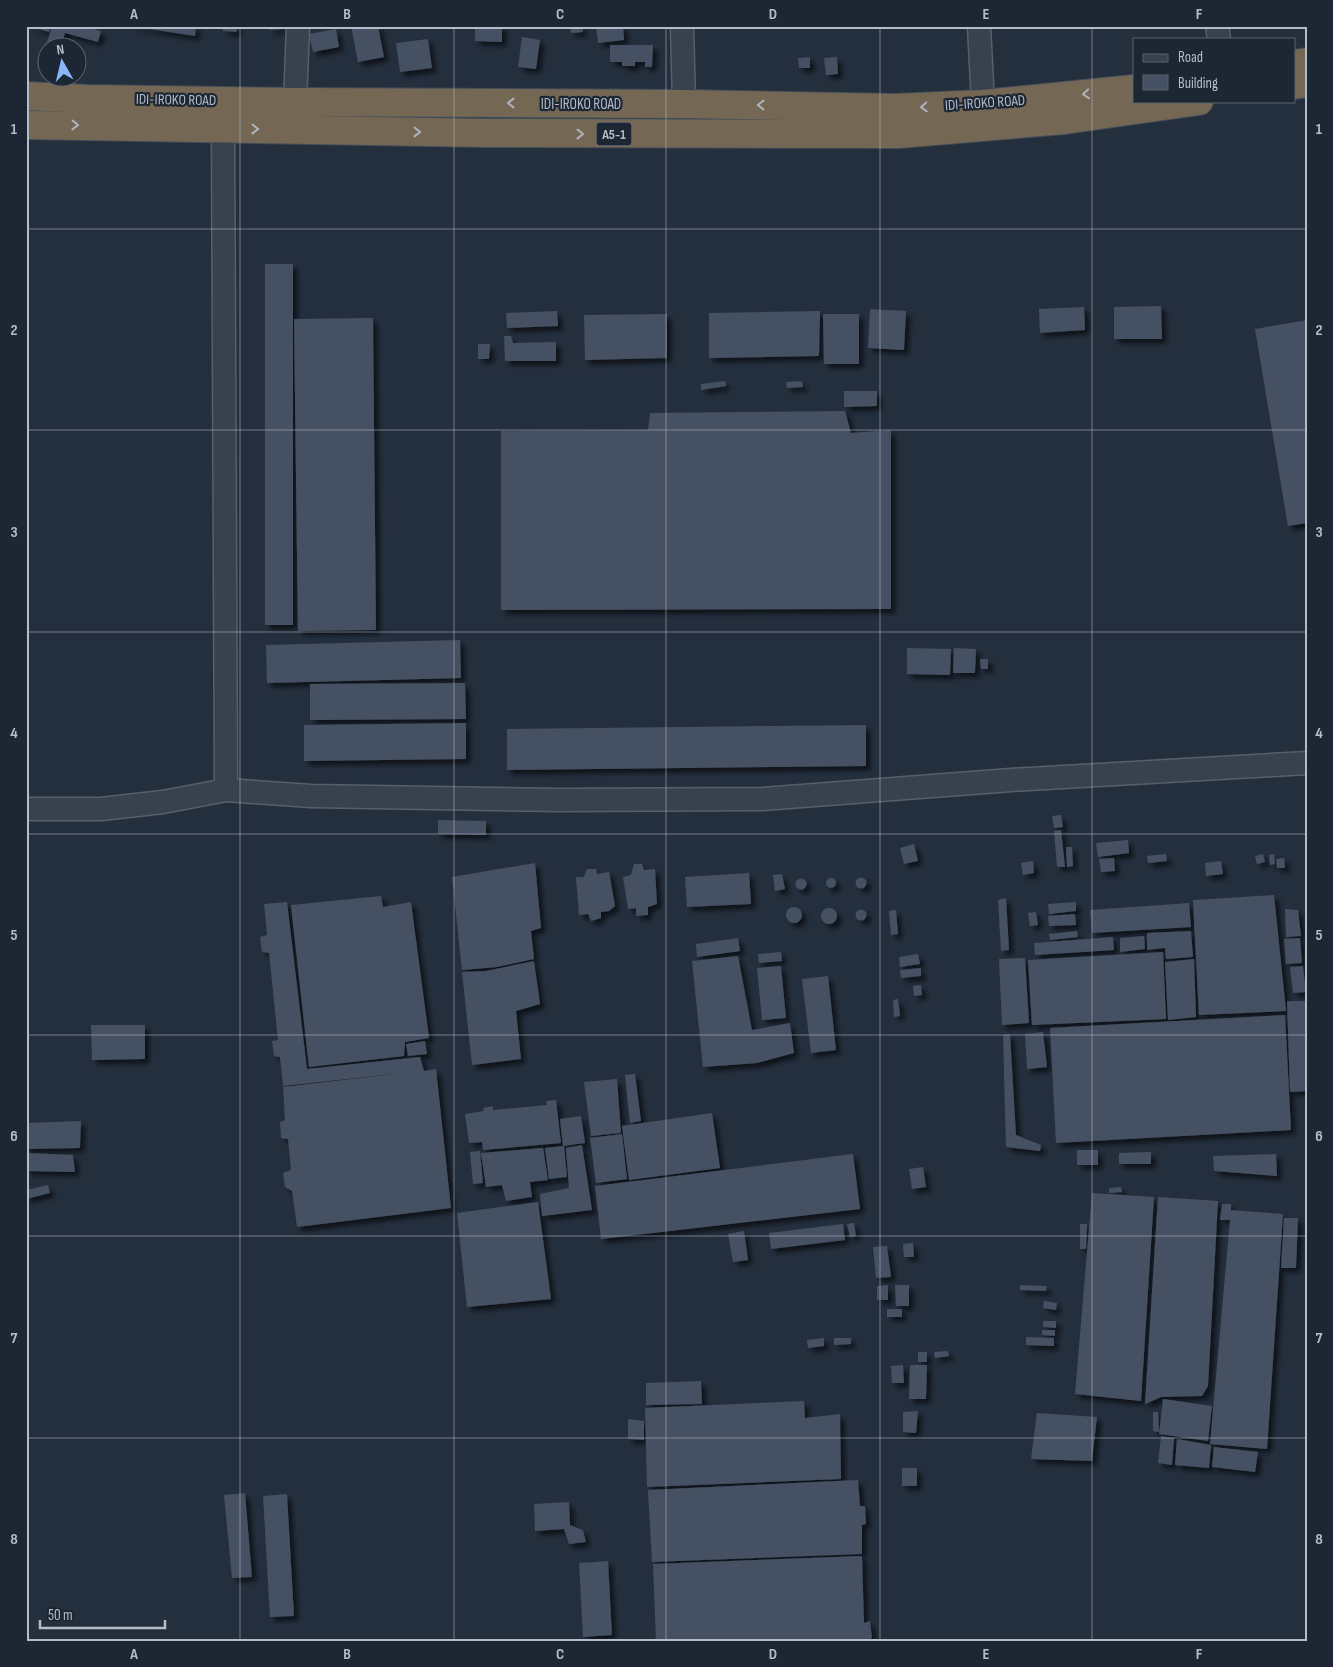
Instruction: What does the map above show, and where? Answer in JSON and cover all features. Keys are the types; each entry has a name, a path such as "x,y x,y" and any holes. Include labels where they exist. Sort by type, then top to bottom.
{"highway":[{"name":"IDI-IROKO ROAD","path":"26,96 88,99 295,102 684,104 896,108 983,104 1133,89"},
{"name":"A5-1","path":"26,124 486,133 899,134 1064,120 1192,102"}],"street":[{"path":"295,102 298,26"},
{"path":"682,26 684,104"},
{"path":"979,26 983,104"},
{"path":"226,100 223,129 226,790"},
{"path":"26,809 101,809 163,802 226,790 311,796 539,800 762,799 1011,780 1307,763"}],"building":[{"path":"29,26 50,26 49,32"},
{"path":"52,26 83,26 101,31 98,42 65,33 64,38 48,38"},
{"path":"130,26 196,26 195,36"},
{"path":"223,26 237,26 237,32 223,31"},
{"path":"269,26 282,26 282,29 270,30"},
{"path":"351,26 378,26 384,57 358,62"},
{"path":"475,26 502,26 502,42 475,41"},
{"path":"570,26 582,26 583,32 571,33"},
{"path":"596,26 623,26 624,40 598,43"},
{"path":"336,29 339,47 313,52 309,34"},
{"path":"522,37 540,40 536,69 518,67"},
{"path":"428,39 432,68 400,72 396,43"},
{"path":"610,45 653,45 652,67 645,67 645,62 635,62 635,66 622,66 622,62 610,62"},
{"path":"810,57 810,68 799,68 798,58"},
{"path":"837,57 838,74 826,75 824,58"},
{"path":"265,264 293,264 293,625 265,625"},
{"path":"1161,306 1162,339 1114,339 1114,307"},
{"path":"1084,307 1085,330 1040,333 1039,309"},
{"path":"870,309 906,311 904,350 868,348"},
{"path":"557,311 558,326 507,328 506,313"},
{"path":"820,311 819,356 709,358 709,313"},
{"path":"667,314 667,358 585,360 584,315"},
{"path":"823,314 859,314 859,364 824,364"},
{"path":"373,318 376,630 298,631 294,319"},
{"path":"1307,320 1307,523 1288,526 1255,329"},
{"path":"504,336 511,336 513,343 556,342 556,361 505,361"},
{"path":"478,344 490,344 489,359 478,359"},
{"path":"725,381 726,386 701,390 701,384"},
{"path":"802,381 803,387 787,388 786,382"},
{"path":"844,391 877,391 877,406 844,407"},
{"path":"845,411 851,433 891,430 891,609 501,610 501,431 648,430 650,413"},
{"path":"460,640 461,678 267,683 266,645"},
{"path":"907,648 951,649 950,675 907,674"},
{"path":"954,648 976,649 975,673 953,673"},
{"path":"980,659 988,659 988,669 981,669"},
{"path":"465,683 466,719 310,720 310,684"},
{"path":"466,723 466,759 304,761 304,725"},
{"path":"866,725 866,766 507,770 507,729"},
{"path":"1061,815 1063,827 1054,828 1052,816"},
{"path":"438,820 486,821 486,835 438,834"},
{"path":"1061,830 1065,867 1057,867 1054,831"},
{"path":"1128,840 1129,853 1098,857 1096,843"},
{"path":"914,844 918,861 904,864 900,848"},
{"path":"1066,847 1072,847 1073,866 1067,867"},
{"path":"1166,854 1167,861 1148,863 1147,856"},
{"path":"1263,854 1265,862 1257,864 1255,856"},
{"path":"1274,854 1275,864 1270,865 1269,855"},
{"path":"1114,858 1115,871 1101,872 1099,859"},
{"path":"1284,858 1285,868 1277,868 1276,859"},
{"path":"1033,861 1034,873 1023,875 1021,863"},
{"path":"1221,861 1223,874 1206,876 1205,863"},
{"path":"535,863 541,928 531,931 534,959 497,967 462,970 452,877"},
{"path":"634,864 642,864 644,870 655,869 657,904 648,907 648,915 636,916 636,908 628,909 623,877 631,875"},
{"path":"587,869 596,869 597,874 609,872 615,906 609,911 601,912 601,918 591,921 588,914 579,915 576,877 584,877"},
{"path":"749,873 751,904 687,907 685,877"},
{"path":"782,874 785,889 775,891 773,875"},
{"path":"861,877 867,883 861,889 855,883"},
{"path":"829,878 833,878 836,883 835,887 829,888 826,885 826,881"},
{"path":"799,879 803,879 806,884 805,888 799,889 796,886 796,882"},
{"path":"1274,895 1286,1011 1199,1015 1193,900"},
{"path":"381,896 383,907 411,902 429,1038 405,1042 404,1056 309,1067 291,905"},
{"path":"1006,898 1009,950 1001,951 998,900"},
{"path":"287,902 307,1069 420,1057 424,1071 436,1069 451,1208 297,1227 292,1191 285,1187 283,1173 291,1170 288,1139 281,1138 280,1122 285,1120 283,1087 403,1073 283,1086 280,1057 274,1056 272,1041 278,1040 269,953 262,952 260,937 267,935 264,904"},
{"path":"1076,902 1076,911 1049,914 1048,904"},
{"path":"1189,903 1191,927 1092,933 1090,910"},
{"path":"794,907 800,909 802,915 800,921 794,923 788,921 786,915 788,909"},
{"path":"829,908 835,910 837,916 835,922 829,924 823,922 821,916 823,910"},
{"path":"1285,909 1298,910 1301,936 1286,937"},
{"path":"859,910 863,910 866,915 865,919 859,920 856,917 856,913"},
{"path":"896,910 898,934 891,935 889,911"},
{"path":"1036,912 1038,925 1030,926 1028,913"},
{"path":"1075,914 1076,925 1049,926 1048,916"},
{"path":"1077,931 1078,937 1050,940 1049,934"},
{"path":"1191,931 1193,957 1166,959 1165,948 1147,950 1147,933"},
{"path":"1144,936 1145,949 1120,952 1120,938"},
{"path":"1113,937 1114,950 1035,955 1034,943"},
{"path":"738,938 740,951 697,957 696,944"},
{"path":"1300,938 1302,963 1286,964 1284,939"},
{"path":"781,952 782,961 759,963 758,954"},
{"path":"1163,952 1166,1019 1032,1025 1028,960"},
{"path":"918,954 920,964 900,967 899,957"},
{"path":"738,956 752,1030 790,1023 794,1053 757,1063 703,1067 692,961"},
{"path":"1025,958 1029,1023 1002,1025 999,959"},
{"path":"1194,959 1196,1017 1168,1020 1165,962"},
{"path":"534,961 540,1004 516,1011 521,1059 472,1065 462,972 486,971"},
{"path":"781,966 786,1018 762,1020 757,968"},
{"path":"1303,966 1306,992 1293,993 1290,967"},
{"path":"921,968 921,976 901,978 900,970"},
{"path":"828,976 836,1050 811,1053 802,979"},
{"path":"921,985 922,995 914,996 913,986"},
{"path":"898,999 900,1016 894,1017 893,1000"},
{"path":"1287,1001 1307,1001 1307,1091 1290,1092"},
{"path":"1285,1015 1291,1130 1056,1143 1050,1028"},
{"path":"91,1025 145,1025 145,1059 92,1060"},
{"path":"1043,1032 1047,1067 1027,1069 1025,1034"},
{"path":"1010,1034 1016,1135 1041,1145 1040,1151 1006,1147 1003,1035"},
{"path":"425,1041 427,1054 408,1056 406,1044"},
{"path":"635,1074 641,1121 630,1123 625,1075"},
{"path":"617,1079 621,1133 591,1136 584,1082"},
{"path":"556,1100 561,1143 483,1150 482,1142 469,1143 465,1114 484,1111 483,1108 493,1106 493,1110 547,1105 546,1101"},
{"path":"712,1113 720,1168 629,1180 622,1126"},
{"path":"581,1116 585,1143 563,1146 560,1119"},
{"path":"81,1121 80,1148 26,1149 26,1123"},
{"path":"622,1134 627,1179 596,1183 590,1138"},
{"path":"582,1145 592,1210 542,1216 540,1194 569,1188 566,1148"},
{"path":"564,1146 567,1177 549,1179 545,1148"},
{"path":"543,1148 548,1180 530,1182 532,1197 506,1201 502,1185 486,1187 481,1153"},
{"path":"1077,1150 1098,1150 1098,1165 1077,1165"},
{"path":"480,1151 483,1183 473,1184 470,1152"},
{"path":"1151,1152 1151,1164 1119,1164 1119,1153"},
{"path":"26,1153 73,1155 75,1172 26,1171"},
{"path":"853,1154 860,1209 601,1239 595,1186"},
{"path":"1276,1154 1277,1176 1214,1171 1213,1156"},
{"path":"923,1167 926,1187 912,1189 909,1169"},
{"path":"48,1185 50,1193 26,1199 26,1190"},
{"path":"1121,1187 1122,1192 1109,1193 1109,1188"},
{"path":"1092,1193 1154,1197 1141,1401 1075,1394"},
{"path":"1158,1197 1218,1201 1208,1386 1202,1396 1161,1397 1145,1404"},
{"path":"538,1202 551,1299 467,1307 457,1213"},
{"path":"1222,1204 1231,1204 1231,1210 1283,1214 1267,1449 1210,1444 1230,1220 1220,1220"},
{"path":"1284,1218 1298,1218 1296,1268 1281,1268"},
{"path":"854,1223 856,1236 850,1237 847,1224"},
{"path":"843,1224 845,1240 771,1249 769,1233"},
{"path":"1080,1224 1087,1224 1086,1249 1080,1249"},
{"path":"744,1231 748,1260 733,1262 728,1234"},
{"path":"913,1243 914,1257 904,1257 903,1244"},
{"path":"887,1246 891,1277 876,1278 873,1247"},
{"path":"888,1285 888,1300 877,1300 877,1286"},
{"path":"895,1285 909,1285 909,1306 896,1306"},
{"path":"1020,1285 1047,1286 1046,1291 1020,1290"},
{"path":"1044,1301 1057,1303 1056,1310 1043,1308"},
{"path":"887,1309 902,1309 902,1317 887,1317"},
{"path":"1043,1321 1056,1321 1056,1328 1043,1327"},
{"path":"1042,1330 1055,1330 1055,1336 1042,1335"},
{"path":"1026,1337 1054,1338 1054,1346 1026,1345"},
{"path":"824,1338 824,1346 808,1348 807,1340"},
{"path":"834,1338 851,1338 851,1344 834,1345"},
{"path":"948,1351 949,1356 935,1358 934,1352"},
{"path":"918,1352 927,1352 927,1362 918,1362"},
{"path":"903,1365 904,1383 892,1383 891,1366"},
{"path":"910,1365 927,1365 926,1399 909,1399"},
{"path":"701,1381 702,1404 646,1405 646,1383"},
{"path":"1163,1399 1212,1406 1208,1441 1159,1434"},
{"path":"804,1401 805,1418 840,1414 841,1479 647,1487 645,1408"},
{"path":"918,1411 916,1433 903,1432 903,1412"},
{"path":"1153,1412 1158,1412 1159,1432 1153,1431"},
{"path":"1037,1413 1097,1417 1092,1461 1031,1459"},
{"path":"628,1419 644,1421 644,1440 628,1439"},
{"path":"1161,1436 1174,1438 1172,1465 1158,1463"},
{"path":"1177,1439 1211,1445 1209,1468 1175,1465"},
{"path":"1214,1447 1258,1452 1255,1472 1212,1467"},
{"path":"902,1468 917,1468 917,1486 902,1486"},
{"path":"858,1480 860,1506 865,1506 866,1524 862,1525 862,1554 652,1562 648,1490"},
{"path":"245,1493 252,1577 232,1578 224,1495"},
{"path":"287,1494 294,1616 270,1617 263,1496"},
{"path":"569,1502 570,1525 583,1530 586,1542 569,1544 564,1529 535,1531 534,1504"},
{"path":"862,1556 864,1623 870,1621 872,1638 865,1641 656,1641 653,1564"},
{"path":"608,1561 612,1635 583,1637 579,1563"}]}
